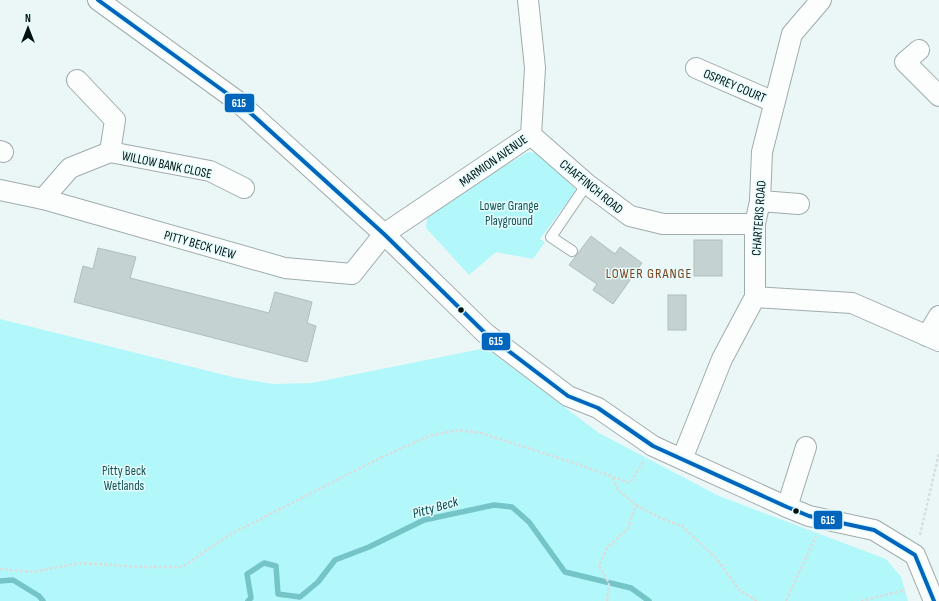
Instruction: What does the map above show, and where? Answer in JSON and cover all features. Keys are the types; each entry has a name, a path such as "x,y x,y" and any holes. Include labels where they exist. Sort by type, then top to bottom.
{"street":[{"path":"98,0 236,100 384,234 485,333 568,396 598,408 653,446 787,507 809,516 874,530 915,555 934,601"},
{"name":"MARMION AVENUE","path":"384,234 531,135 535,68 528,0"},
{"name":"CHARTERIS ROAD","path":"682,459 722,359 755,297 755,224 760,201 762,152 792,34 821,0"},
{"path":"918,50 905,62 939,96"},
{"name":"OSPREY COURT","path":"696,68 774,102"},
{"name":"WILLOW BANK CLOSE","path":"77,80 115,120 110,152"},
{"name":"CHAFFINCH ROAD","path":"531,135 587,184 630,216 663,224 755,224"},
{"name":"WILLOW BANK CLOSE","path":"43,199 70,168 110,152 210,172 244,188"},
{"name":"PITTY BECK VIEW","path":"0,190 43,199 286,268 352,274 384,234"},
{"path":"760,201 799,204"},
{"path":"755,297 852,303 933,338 939,316"},
{"path":"787,507 806,447"}],"lane":[{"path":"572,251 551,237 587,184"}],"path":[{"path":"0,569 33,572 80,563 142,567 182,567 231,534 384,456 429,436 458,430 481,433 630,483 653,446"},
{"path":"915,555 939,453"},
{"path":"613,478 618,490 636,505 658,517 682,526 717,559 739,590 757,601"},
{"path":"607,601 609,583 600,566 607,548 628,528 636,505"},
{"path":"786,601 817,532"},
{"path":"861,601 905,590"}],"green space":[{"name":"Lower Grange Playground","path":"528,152 536,153 541,156 576,190 540,239 545,242 533,259 496,252 469,275 426,228 427,218 437,207"},
{"name":"Pitty Beck Wetlands","path":"0,319 237,378 273,384 312,383 486,348 599,433 719,496 886,559 901,577 908,601 0,601"}],"building":[{"path":"591,236 615,254 620,247 642,263 613,304 593,290 597,284 569,265"},
{"path":"694,240 722,240 722,276 694,276"},
{"path":"98,248 136,257 130,278 269,313 275,292 312,302 307,323 316,326 307,362 74,302 83,266 93,269"},
{"path":"668,295 686,295 686,330 668,330"}],"waterway":[{"name":"Pitty Beck","path":"248,601 251,598 247,574 264,563 276,566 278,594 300,597 318,582 335,560 369,547 424,520 494,505 512,507 529,522 565,572 631,588 649,601"},
{"name":"Pitty Beck","path":"0,581 13,580 39,596 43,601"}],"transit line":[{"name":"615","path":"98,0 236,100 384,234 485,333 568,396 598,408 653,446 787,507 809,516 874,530 915,555 934,601"}],"district":[{"name":"LOWER GRANGE","path":"649,273"}]}
